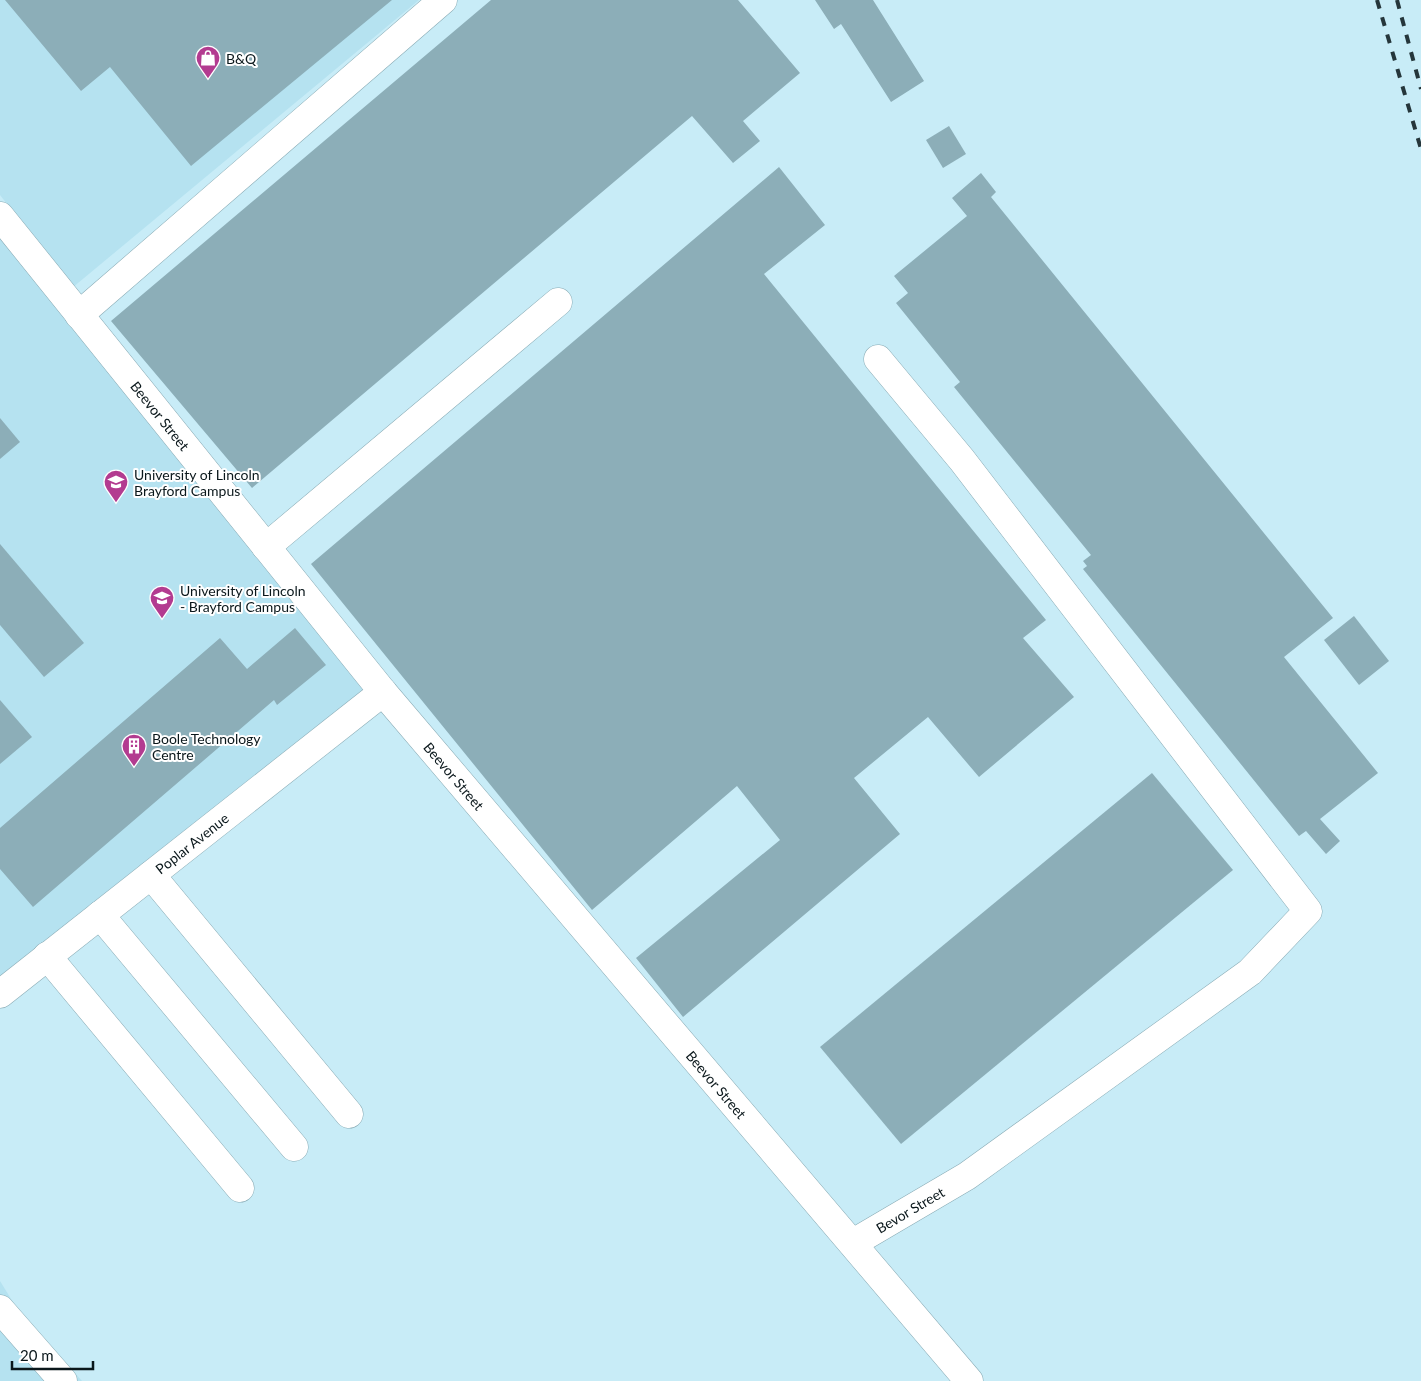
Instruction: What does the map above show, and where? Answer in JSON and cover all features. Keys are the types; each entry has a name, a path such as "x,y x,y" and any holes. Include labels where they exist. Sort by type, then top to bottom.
{"street":[{"path":"79,315 443,0"},
{"name":"Beevor Street","path":"0,216 383,692 969,1381"},
{"path":"266,547 558,302"},
{"name":"Bevor Street","path":"853,1243 967,1176 1250,972 1308,911 962,460 878,359"},
{"name":"Poplar Avenue","path":"0,994 383,692"},
{"path":"151,874 349,1114"},
{"path":"100,915 294,1147"},
{"path":"48,956 240,1188"},
{"path":"0,1309 63,1381"}],"shaded area":[{"path":"0,0 419,0 72,288 0,195"},
{"name":"University of Lincoln - Brayford Campus","path":"0,216 383,692 0,994"},
{"path":"0,1281 16,1307 82,1381 0,1381"}],"building":[{"name":"B&Q","path":"5,0 392,0 191,166 110,67 81,91"},
{"path":"491,0 738,0 800,73 743,121 760,141 733,163 692,116 252,488 111,321"},
{"path":"815,0 873,0 924,81 891,102 841,24 834,29"},
{"path":"949,126 966,154 943,168 926,140"},
{"path":"779,167 825,225 764,274 1046,620 1023,638 1074,697 979,777 928,717 854,778 900,834 683,1017 636,958 780,840 737,786 592,910 311,564"},
{"path":"981,173 996,192 991,197 1333,618 1284,657 1378,773 1320,819 1340,841 1326,854 1306,831 1299,836 1083,569 1087,566 1083,561 1091,555 954,387 960,382 896,303 908,293 894,276 967,216 952,198"},
{"path":"0,418 20,442 0,459"},
{"path":"0,544 84,643 44,677 0,625"},
{"path":"1354,616 1389,661 1359,685 1324,640"},
{"name":"Boole Technology Centre","path":"295,628 326,665 277,705 274,700 33,907 0,869 0,828 220,638 247,669"},
{"path":"0,700 32,737 0,764"},
{"path":"1152,773 1233,870 901,1144 820,1047"}],"railway":[{"path":"1377,0 1421,149"},
{"path":"1397,0 1421,89"}],"place":[{"name":"B&Q","path":"208,79"},
{"name":"University of Lincoln Brayford Campus","path":"116,503"},
{"name":"University of Lincoln - Brayford Campus","path":"162,619"},
{"name":"Boole Technology Centre","path":"134,767"}]}
